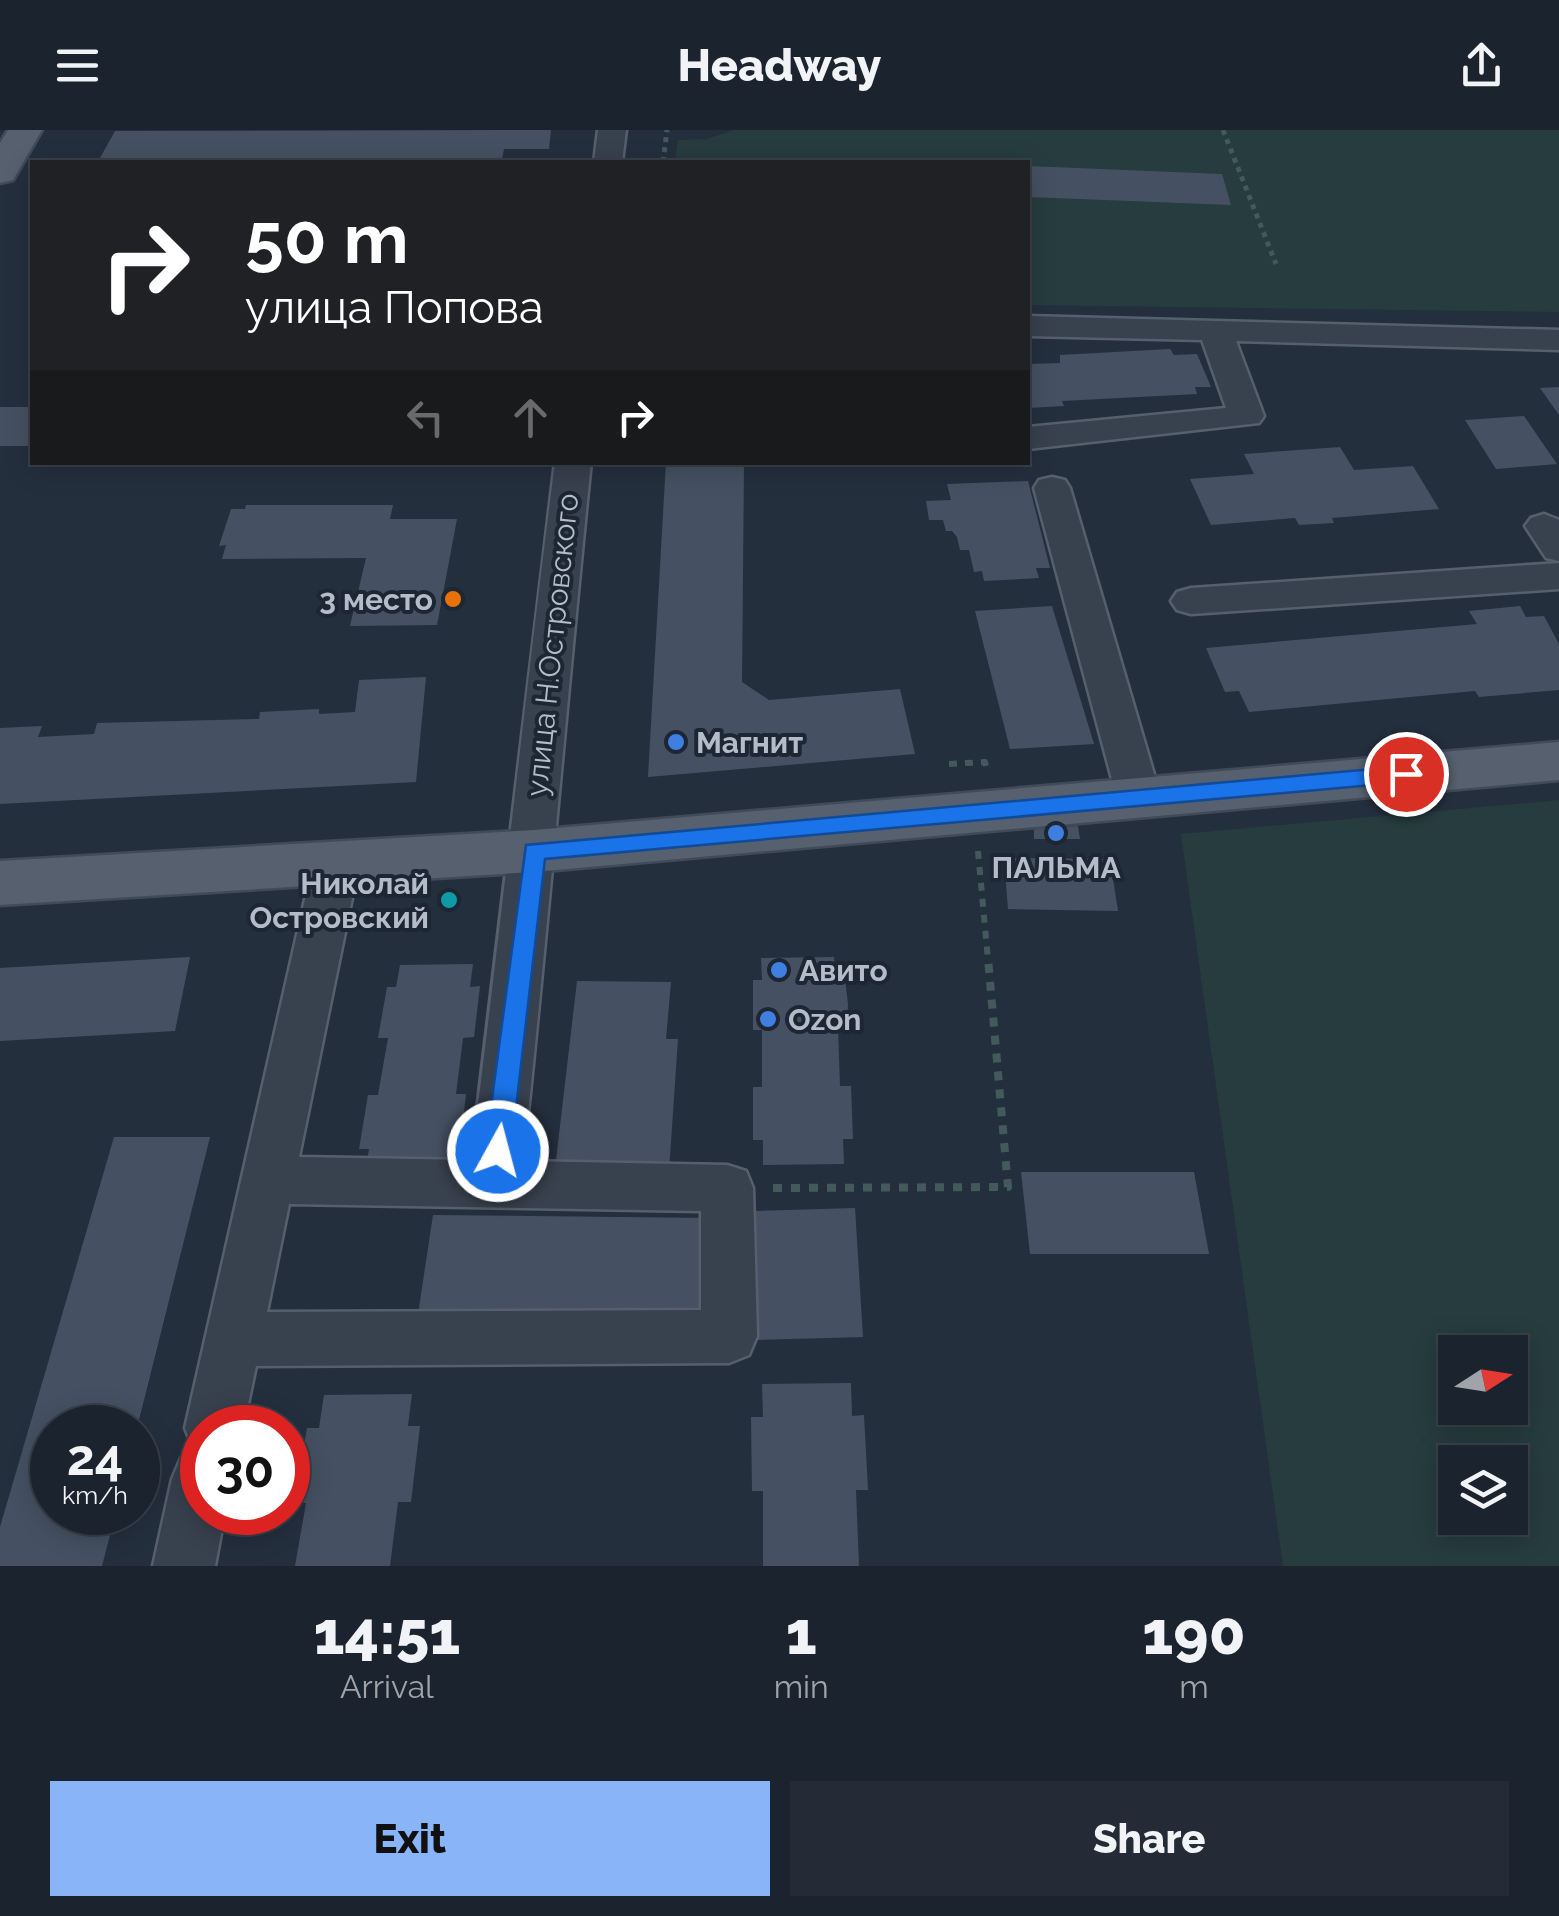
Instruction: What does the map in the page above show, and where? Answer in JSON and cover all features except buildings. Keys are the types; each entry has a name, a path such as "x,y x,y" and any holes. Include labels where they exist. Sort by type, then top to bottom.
{"main road":[{"path":"0,172 25,130"},
{"path":"0,883 534,851 1559,760"}],"street":[{"path":"608,160 612,130"},
{"path":"1030,326 1559,340"},
{"path":"1030,438 1247,416 1215,331"},
{"name":"улица Н.Островского","path":"494,1186 534,851 534,788 572,465"},
{"path":"1052,488 1140,798"},
{"path":"1191,601 1559,576"},
{"path":"219,1405 336,864"},
{"path":"233,1339 730,1336 727,1188 268,1180"},
{"path":"184,1566 190,1535"}],"path":[{"path":"663,160 666,130"},
{"path":"1223,130 1276,264"},
{"path":"727,1188 1008,1187 977,854 988,838 1004,833 985,762 948,764"}],"green space":[{"path":"734,130 1559,130 1559,312 1030,305 1030,160 675,160 678,140 707,139"},
{"path":"1559,800 1559,1566 1283,1566 1181,834"}],"place":[{"name":"3 место","path":"453,599"},
{"name":"Магнит","path":"676,742"},
{"name":"ПАЛЬМА","path":"1056,833"},
{"name":"Николай Островский","path":"449,900"},
{"name":"Авито","path":"779,970"},
{"name":"Ozon","path":"768,1019"}],"route":[{"path":"498,1151 534,851 1406,774"}]}
